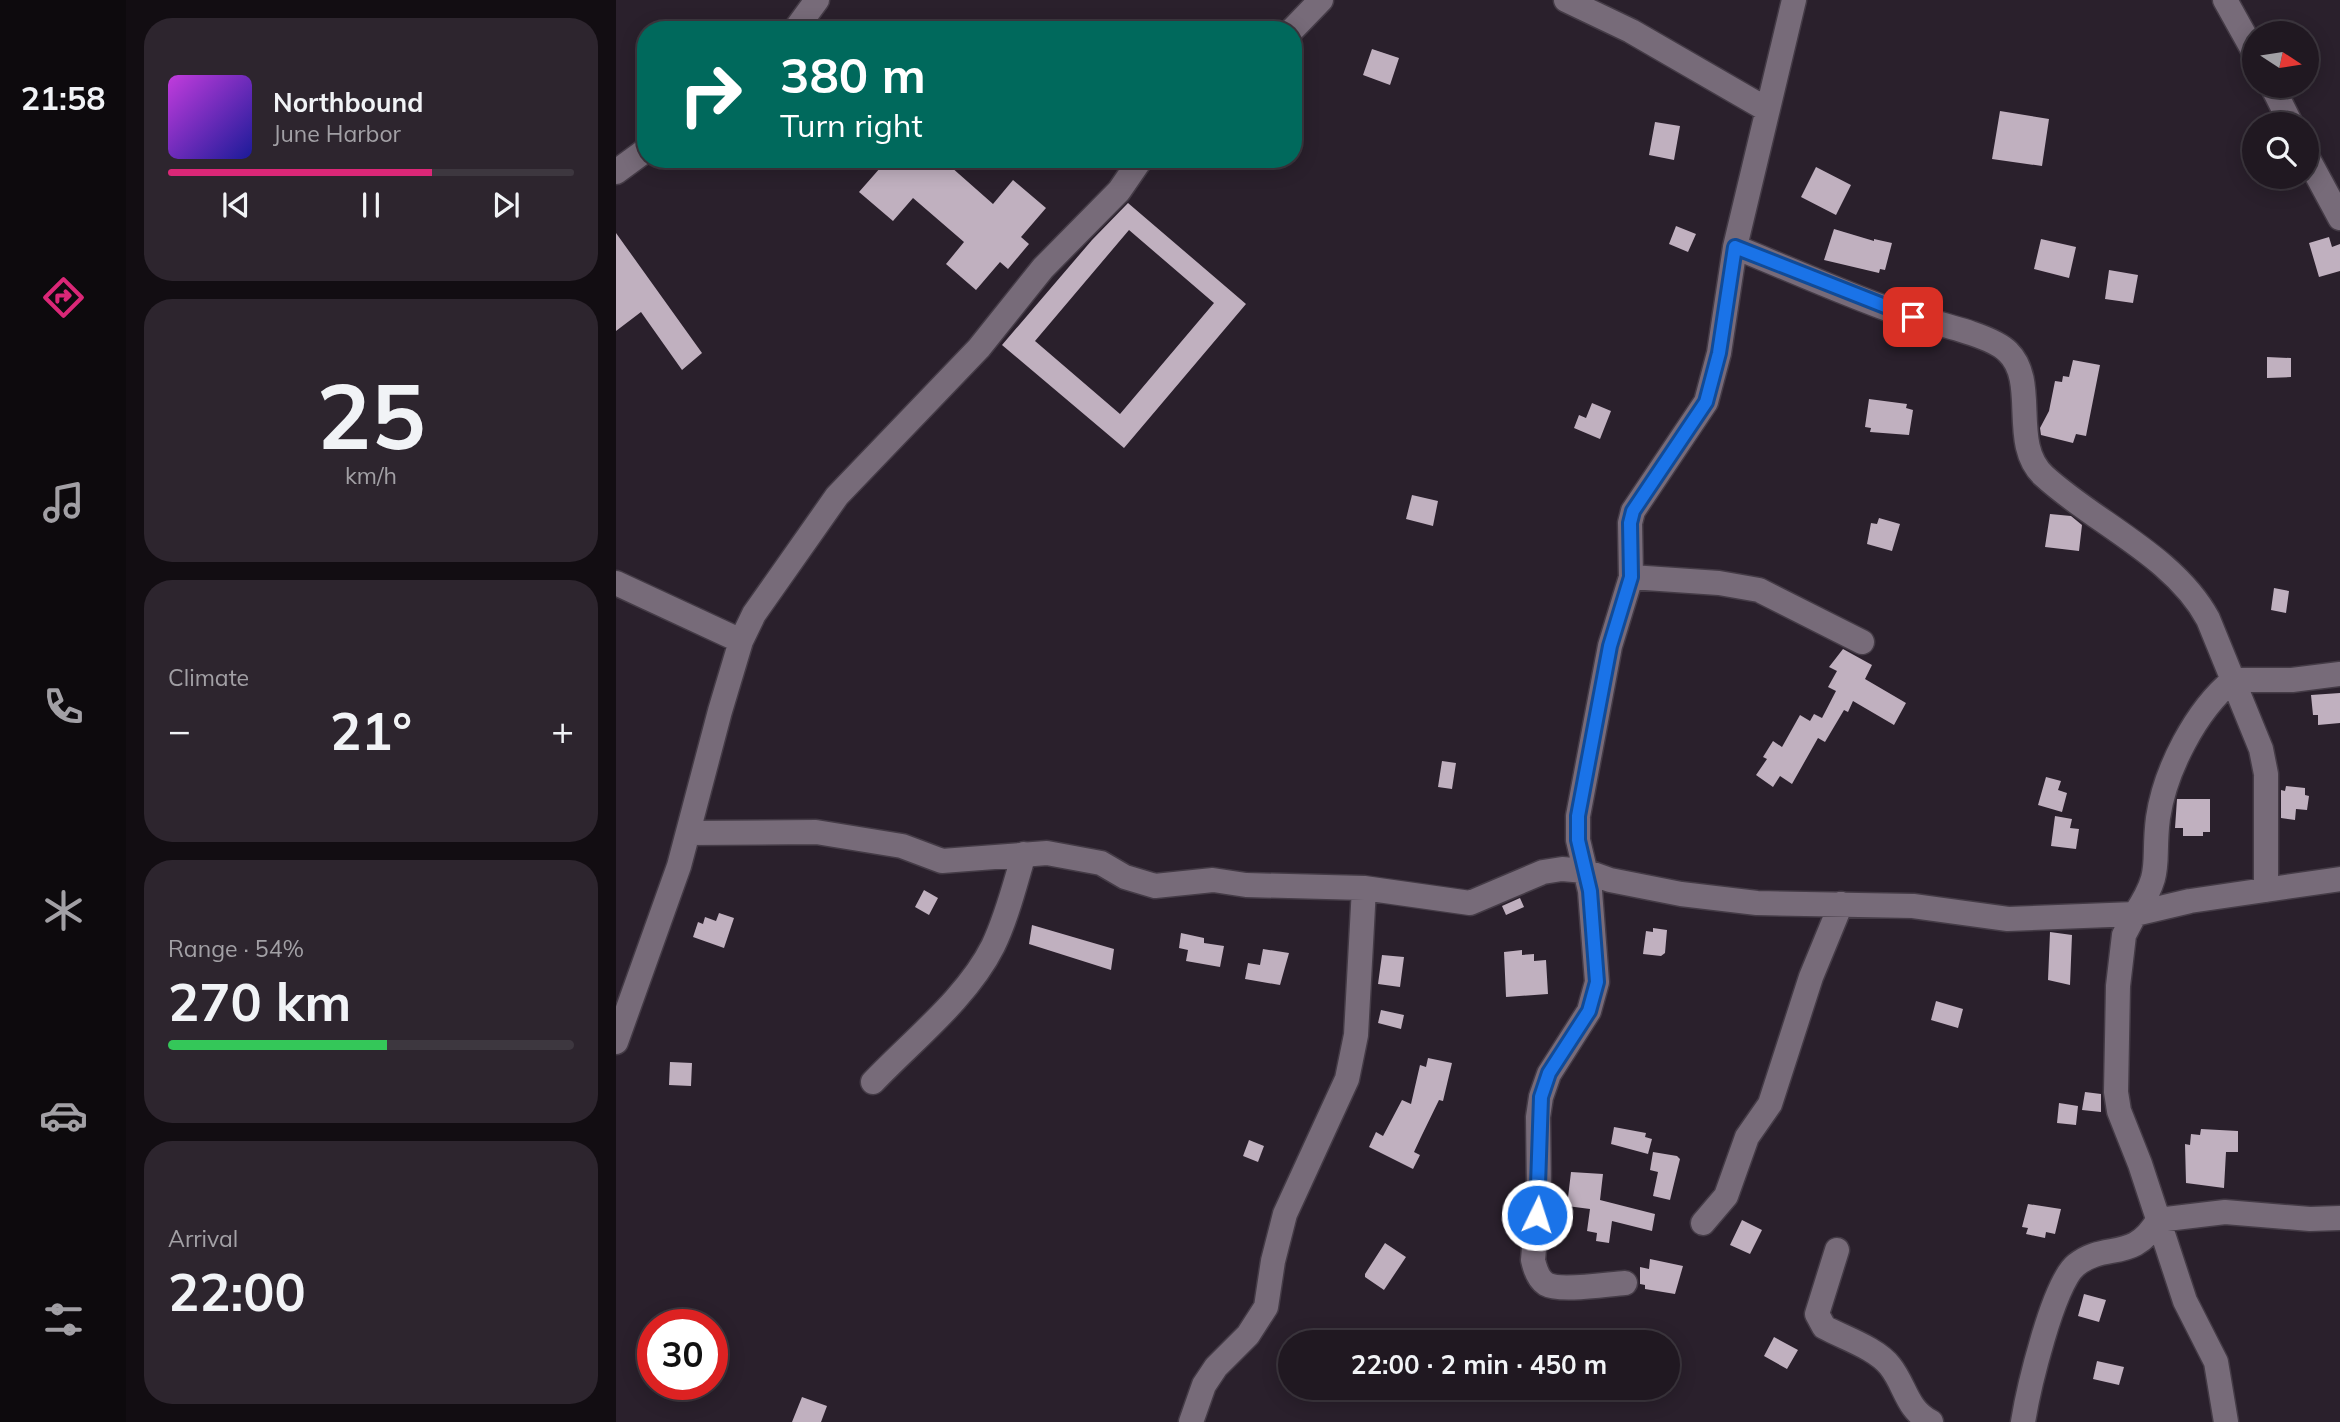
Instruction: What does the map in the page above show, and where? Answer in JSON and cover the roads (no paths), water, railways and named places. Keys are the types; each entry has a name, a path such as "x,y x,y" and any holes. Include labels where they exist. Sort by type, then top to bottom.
{"street":[{"path":"802,21 817,0"},
{"path":"1301,21 1321,0"},
{"path":"1566,0 1631,31 1766,108"},
{"path":"1625,1283 1555,1287 1542,1281 1533,1260 1539,1192 1537,1152 1541,1097 1549,1073 1589,1011 1597,982 1590,891 1578,840 1578,816 1610,646 1631,577 1630,523 1633,511 1706,402 1735,247 1766,108 1794,0"},
{"path":"2225,0 2242,30"},
{"path":"616,172 637,157"},
{"path":"616,1042 689,833 720,711 741,641 754,614 837,496 979,348 1043,268 1119,191 1135,168"},
{"path":"2319,179 2340,218"},
{"path":"1735,247 1893,311 1975,336 2008,351 2016,363 2021,384 2026,438 2033,465 2061,491 2163,568 2199,603 2234,680 2261,749 2266,774 2266,890"},
{"path":"1631,577 1719,583 1759,590 1861,642"},
{"path":"616,583 741,641"},
{"path":"2226,1422 2216,1362 2185,1301 2140,1164 2123,1126 2116,1092 2119,974 2124,935 2152,888 2157,871 2158,822 2165,789 2199,718 2213,698 2234,680 2292,680 2340,674"},
{"path":"689,833 816,832 902,845 942,861 1047,853 1101,863 1125,877 1155,886 1213,880 1246,885 1364,888 1470,904 1544,872 1585,871 1681,894 1756,903 1913,906 2008,919 2135,914 2190,901 2340,879"},
{"path":"873,1083 957,999 975,976 993,945 1024,854"},
{"path":"2157,871 2190,901"},
{"path":"1191,1422 1204,1385 1216,1367 1248,1335 1266,1307 1273,1261 1285,1214 1347,1079 1356,1035 1364,888"},
{"path":"1703,1223 1726,1196 1747,1138 1770,1104 1811,977 1842,904"},
{"path":"2158,1220 2225,1212 2310,1219 2340,1218"},
{"path":"2023,1422 2030,1380 2070,1272 2087,1260 2137,1245 2148,1236 2158,1220"},
{"path":"1837,1250 1817,1314 1818,1321 1824,1327 1884,1359 1892,1368 1915,1413 1931,1422"}]}
